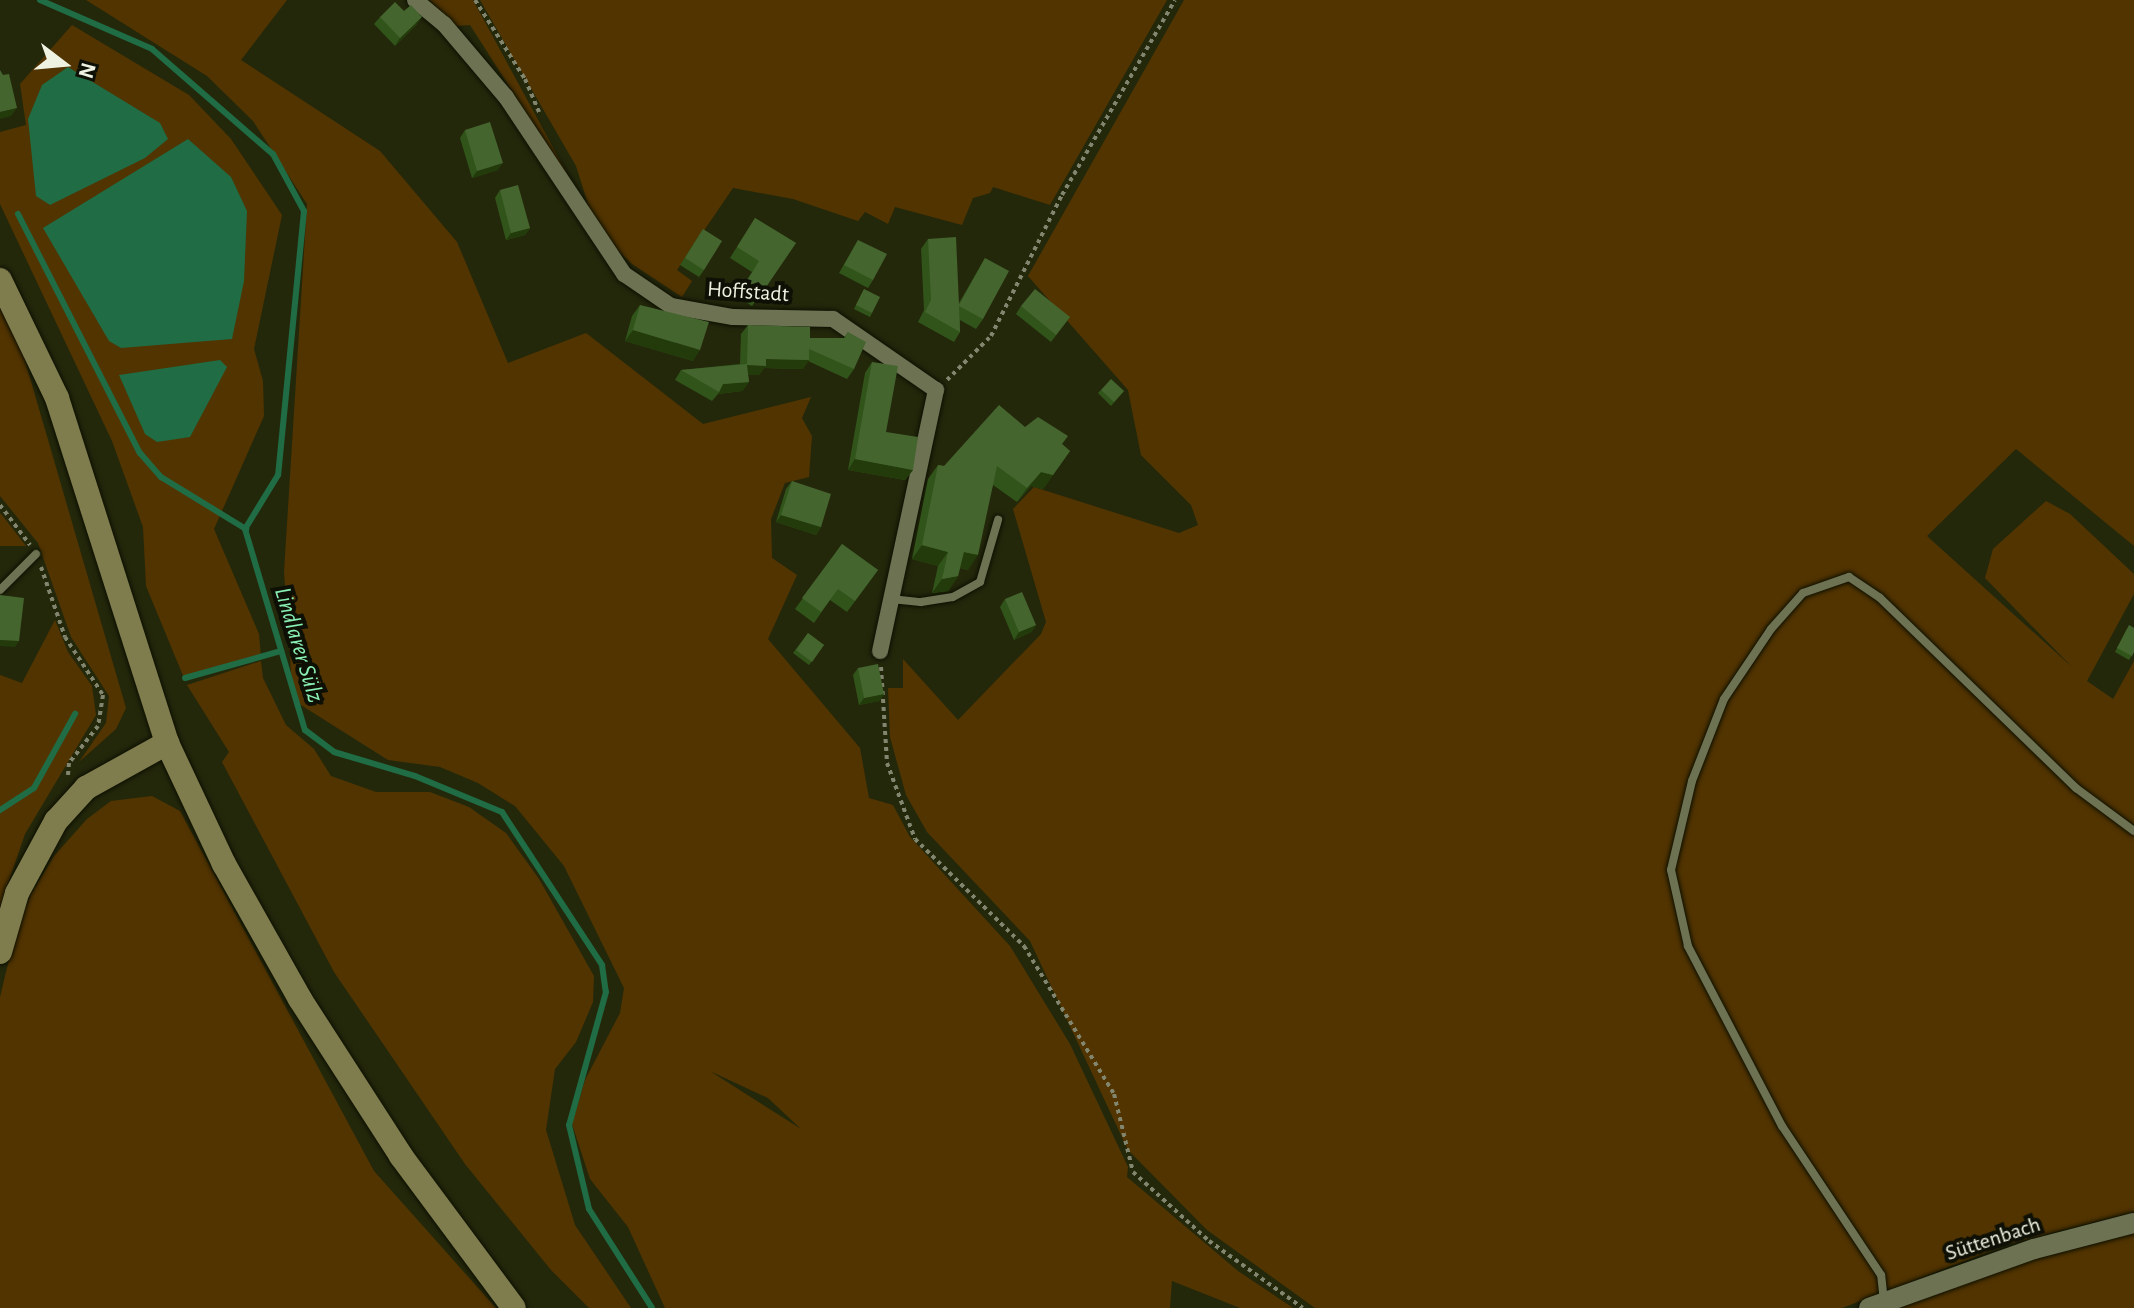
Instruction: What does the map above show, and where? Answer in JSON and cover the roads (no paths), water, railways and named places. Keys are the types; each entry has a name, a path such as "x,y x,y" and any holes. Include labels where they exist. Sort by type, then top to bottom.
{"main road":[{"path":"0,280 57,398 167,743 224,864 300,999 434,1205 514,1308"},
{"path":"0,952 28,866 67,808 86,788 167,743"}],"street":[{"name":"Hoffstadt","path":"415,0 444,24 506,97 624,274 671,306 733,317 833,319 936,390 891,599"},
{"path":"880,651 891,599"},
{"name":"Süttenbach","path":"1876,1305 2034,1249 2134,1223"}],"lane":[{"path":"891,599 953,597 980,582 998,520"},
{"path":"0,590 36,554"},
{"path":"1876,1305 1881,1275 1782,1126 1688,946 1671,870 1692,781 1724,699 1771,629 1803,593 1849,577 1880,598 2076,788 2134,831"}],"waterway":[{"name":"Lindlarer Sülz","path":"40,0 152,49 273,154 304,211 278,475 245,529 305,730 334,752 415,776 502,812 602,965 606,992 569,1125 589,1209 652,1308"},
{"path":"18,214 140,453 161,477 246,529"},
{"path":"185,678 281,651"},
{"path":"0,810 34,788 75,714"}]}
